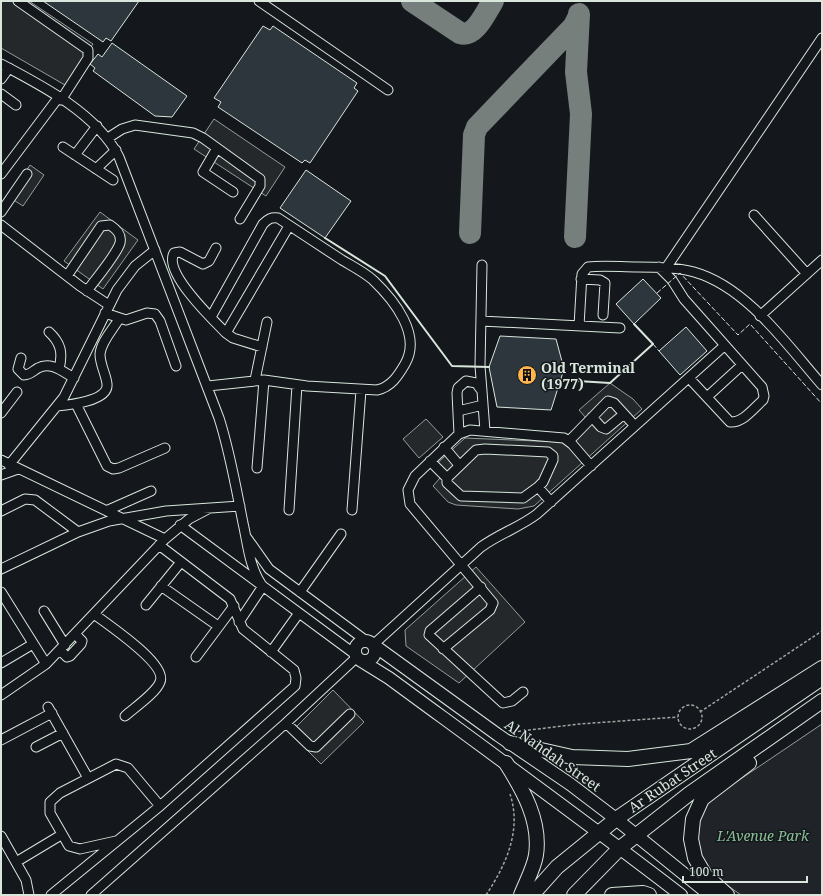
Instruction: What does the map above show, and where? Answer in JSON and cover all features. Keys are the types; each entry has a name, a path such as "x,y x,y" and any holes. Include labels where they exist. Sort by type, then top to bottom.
{"highway":[{"path":"510,743 572,757 628,759 691,751 822,668"},
{"name":"Ar Rubat Street","path":"532,895 558,867 616,819 822,678"},
{"name":"Ar Rubat Street","path":"574,895 620,848 636,835 689,794 822,701"},
{"path":"727,895 704,876 695,858 691,839 693,820 702,799 769,748 786,726"},
{"path":"506,764 524,792 535,822 536,855 521,895"},
{"path":"612,895 643,893 649,895"}],"main road":[{"path":"358,657 368,661 374,657 376,653 371,643 358,644 355,647 358,657 599,832 681,895"},
{"name":"Al Nahdah Street","path":"371,643 498,735 547,767 616,819 710,895"}],"lane":[{"path":"1,174 60,99 88,58 88,50 18,1"},
{"path":"259,1 388,90"},
{"path":"662,268 822,38"},
{"path":"1,79 5,66 60,99 97,126 116,150 208,386 226,441 246,536 248,554 261,583"},
{"path":"1,94 16,105"},
{"path":"108,138 128,126 141,125 193,133 218,148 260,179 260,186 240,219"},
{"path":"75,155 97,126"},
{"path":"63,147 113,180"},
{"path":"218,148 203,172 233,192"},
{"path":"96,169 116,150"},
{"path":"1,212 27,174"},
{"path":"754,215 807,274"},
{"path":"208,386 260,380 297,385 377,390 390,386 408,358 411,341 400,313 371,279 273,217 268,219 263,224 211,317"},
{"path":"67,276 101,226 105,224 113,227 119,233 120,242 87,291"},
{"path":"1,225 87,291 119,319 130,320 147,314 155,314 160,321 176,366"},
{"path":"226,333 289,226"},
{"path":"216,248 208,261 203,264 177,251 173,256 173,264 178,278 226,333 237,340 262,347"},
{"path":"51,895 160,806 295,686 296,678 294,670 243,629 234,606 225,595 181,562 162,542 125,518 5,462 58,406 74,378 107,309 126,277 156,250"},
{"path":"760,316 822,260"},
{"path":"482,265 480,366 485,431"},
{"path":"579,326 582,279 584,269 588,267 662,268 692,271 723,284 737,293 760,316 822,385"},
{"path":"662,268 672,280 684,299 764,391 763,400 736,422 730,422 689,378"},
{"path":"582,279 600,280 605,283 603,315"},
{"path":"58,406 76,404 100,397 107,388 100,354 104,343 119,319"},
{"path":"481,321 620,328"},
{"path":"258,468 262,347 267,322"},
{"path":"49,332 56,339 61,349 62,359 59,369"},
{"path":"371,643 486,544 528,521 551,502 724,346"},
{"path":"21,358 18,369 24,375 28,375 37,368 46,366 59,369 74,378"},
{"path":"707,398 742,365"},
{"path":"459,434 457,393 462,384 471,381 476,383 482,391"},
{"path":"289,510 297,385"},
{"path":"352,510 361,390"},
{"path":"1,413 17,392"},
{"path":"569,441 608,401 614,403 635,426"},
{"path":"76,404 107,466 113,469 165,448"},
{"path":"458,411 483,405"},
{"path":"592,417 601,427 606,429 624,414"},
{"path":"443,649 493,607 491,599 414,510 407,497 410,482 459,434 470,430 558,436 569,441 591,466"},
{"path":"444,448 459,465"},
{"path":"430,461 447,478 446,480 449,486 459,495 465,497 518,499 523,498 538,487 546,477 553,460 553,456 548,452 480,449 472,453 447,478"},
{"path":"1,476 18,469"},
{"path":"538,487 551,502"},
{"path":"108,510 151,491"},
{"path":"1,511 25,499 35,500 78,532"},
{"path":"1,569 78,532 109,521 166,512 240,506"},
{"path":"44,611 67,656 70,656 82,641 75,634 180,525 208,509"},
{"path":"91,895 286,723 358,657 261,583 180,525"},
{"path":"271,652 298,612 303,594 341,534"},
{"name":"Al Nahdah Street","path":"246,536 269,569 371,643"},
{"path":"146,605 181,562"},
{"path":"239,622 261,583 262,572 269,569"},
{"path":"161,586 218,626"},
{"path":"481,587 429,633 430,638 503,702 512,701 523,692"},
{"path":"1,592 46,664"},
{"path":"196,657 234,606"},
{"path":"94,614 144,653 161,671 162,677 156,688 125,716"},
{"path":"1,662 33,644"},
{"path":"1,695 46,664 63,648"},
{"path":"1,740 50,710 88,778"},
{"path":"286,723 310,746 316,747 350,714"},
{"path":"36,747 62,733"},
{"path":"119,841 80,849 69,846 61,835 50,813 50,802 54,796 116,764 123,765 128,768 160,806"},
{"path":"16,862 61,835"},
{"path":"1,836 28,887 29,895"}],"path":[{"path":"700,712 822,631"},
{"path":"691,706 696,707 702,718 700,724 695,728 689,729 683,727 679,723 678,717 680,711 685,707 691,706"},
{"path":"498,735 556,726 678,717"},
{"path":"486,895 505,863 512,844 515,818 510,792"}],"green space":[{"name":"L'Avenue Park","path":"822,724 822,895 741,895 699,865 693,850 698,810 708,801"}],"shaded area":[{"path":"1,1 29,1 93,44 65,85 1,48"},
{"path":"214,119 285,167 266,196 194,149"},
{"path":"30,165 44,175 23,206 9,197"},
{"path":"100,212 138,240 103,289 64,261"},
{"path":"610,383 633,399 642,409 534,506 518,509 456,505 448,502 433,486 440,478 440,475 433,467 465,438 560,442 586,418 579,410"},
{"path":"426,419 443,437 419,458 403,439"},
{"path":"476,567 525,622 459,683 406,646 405,630"},
{"path":"333,690 364,722 321,764 290,733"}],"building":[{"path":"43,1 139,1 111,41 106,38 103,42"},
{"path":"263,26 270,30 273,26 357,83 354,88 358,91 310,163 305,160 302,163 218,107 221,102 214,98"},
{"path":"112,43 187,96 172,117 155,116 93,71 95,68 90,64 98,54 102,57"},
{"path":"306,170 351,201 325,238 280,208"},
{"path":"643,279 661,298 634,324 616,304"},
{"path":"686,327 707,351 680,375 659,351"},
{"name":"Old Terminal (1977)","path":"500,336 556,339 564,369 551,410 497,407 489,367"}],"taxiway":[{"path":"412,1 460,33 465,34 470,32 480,23 493,1"},
{"path":"575,237 581,114 576,72 579,14"},
{"path":"470,233 474,135 477,127 574,26 579,16"}],"fence":[{"path":"657,293 680,273 738,335 750,324 822,404"},
{"path":"653,344 659,351"}],"wall":[{"path":"325,238 385,276 452,366 489,367"},
{"path":"561,380 610,383 653,344 634,324"}],"place":[{"name":"Old Terminal (1977)","path":"527,375"}]}
